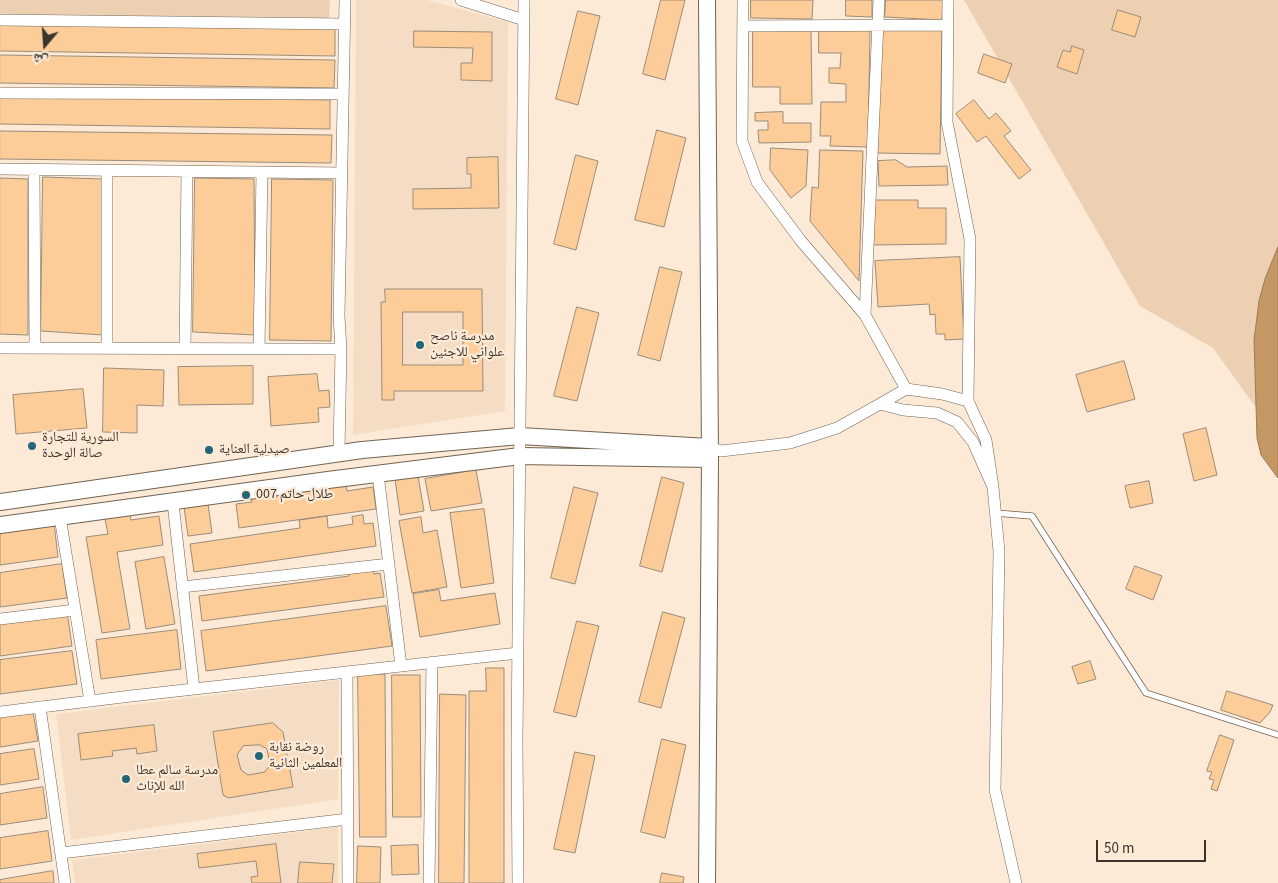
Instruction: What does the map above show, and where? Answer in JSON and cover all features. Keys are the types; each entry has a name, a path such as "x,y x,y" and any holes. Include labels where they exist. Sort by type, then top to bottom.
{"main road":[{"path":"707,0 713,452 707,883"},
{"path":"0,502 362,450 520,436 713,452"},
{"path":"0,525 520,456 713,452"}],"street":[{"path":"339,453 345,0"},
{"path":"462,0 524,20"},
{"path":"518,883 518,653 524,0"},
{"path":"743,0 742,141 757,182 801,241 866,315 906,389"},
{"path":"866,315 878,0"},
{"path":"948,0 947,122 970,239 968,401 986,440 999,551 996,790 1016,883"},
{"path":"0,20 344,24"},
{"path":"743,26 948,25"},
{"path":"0,93 343,94"},
{"path":"0,169 342,173"},
{"path":"34,170 35,348"},
{"path":"107,170 107,348"},
{"path":"184,349 187,171"},
{"path":"260,349 262,172"},
{"path":"0,348 341,349"},
{"path":"713,452 790,443 836,428 906,389 942,394 968,401"},
{"path":"880,404 904,410 937,413 957,422 973,442 993,487"},
{"path":"378,474 401,666"},
{"path":"173,503 194,689"},
{"path":"60,518 90,701"},
{"path":"182,587 389,564"},
{"path":"0,619 75,610"},
{"path":"0,712 518,653"},
{"path":"429,883 432,662"},
{"path":"347,672 348,883"},
{"path":"40,707 66,883"},
{"path":"61,853 348,819"}],"lane":[{"path":"995,513 1032,516 1146,693 1278,736"}],"shaded area":[{"path":"0,0 330,0 329,18 0,14"},
{"path":"356,0 427,0 508,22 505,411 353,435"},
{"path":"964,0 1278,0 1278,247 1262,292 1255,327 1254,356 1257,409 1213,348 1140,306"},
{"path":"1278,247 1278,478 1261,455 1257,438 1254,340 1259,301 1265,279"},
{"path":"339,680 338,799 71,840 56,714"},
{"path":"338,827 338,883 75,883 72,860"}],"building":[{"path":"661,0 685,0 665,80 643,74"},
{"path":"751,0 813,0 812,19 751,18"},
{"path":"846,0 872,0 872,17 846,16"},
{"path":"886,0 943,0 942,20 885,17"},
{"path":"1118,10 1141,17 1135,37 1112,30"},
{"path":"578,11 600,16 578,105 556,99"},
{"path":"0,23 335,28 335,56 0,51"},
{"path":"879,28 942,30 940,154 876,153"},
{"path":"753,29 811,29 812,104 780,104 780,87 753,87"},
{"path":"819,29 870,30 868,147 830,146 831,136 820,136 821,102 846,102 846,84 829,83 829,68 840,68 841,53 819,53"},
{"path":"414,31 492,32 492,81 461,80 461,63 472,63 473,48 414,47"},
{"path":"1072,46 1084,50 1077,74 1057,67 1063,50 1070,52"},
{"path":"984,54 1012,64 1005,83 978,73"},
{"path":"0,55 335,60 334,88 0,83"},
{"path":"0,96 330,100 330,129 0,124"},
{"path":"974,100 989,119 996,113 1011,131 1004,136 1031,170 1019,179 986,136 977,142 956,114"},
{"path":"783,112 783,123 811,123 811,142 759,143 758,130 768,130 768,121 755,121 755,113"},
{"path":"657,130 686,138 664,227 635,220"},
{"path":"0,131 332,135 331,163 0,159"},
{"path":"771,148 808,150 806,186 791,198 770,170"},
{"path":"820,150 863,151 859,281 810,221 812,187 818,188"},
{"path":"576,155 598,161 576,250 554,244"},
{"path":"498,157 499,208 413,209 413,189 471,188 471,174 467,174 467,158"},
{"path":"896,160 907,167 947,166 948,185 879,186 878,161"},
{"path":"43,177 102,179 103,335 41,331"},
{"path":"0,178 28,179 28,335 0,334"},
{"path":"195,178 254,179 255,335 193,332"},
{"path":"272,179 333,180 331,341 270,340"},
{"path":"873,200 918,200 918,208 946,208 946,244 874,245"},
{"path":"960,257 964,339 945,340 945,334 936,334 935,314 930,315 929,304 878,307 875,261"},
{"path":"660,267 682,272 660,361 638,355"},
{"path":"385,289 482,289 483,391 394,391 394,400 382,400 381,302 385,302","holes":["403,312 463,312 463,365 403,365"]},
{"path":"577,307 599,313 577,401 554,396"},
{"path":"1124,361 1135,399 1087,412 1076,375"},
{"path":"253,366 253,404 179,405 178,367"},
{"path":"104,368 164,370 163,406 137,405 137,433 103,432"},
{"path":"317,374 319,391 329,390 330,407 318,408 319,422 271,426 268,377"},
{"path":"83,389 87,428 16,434 13,395"},
{"path":"1206,428 1217,475 1194,481 1183,434"},
{"path":"476,470 482,503 431,511 425,479"},
{"path":"418,476 424,511 400,515 395,479"},
{"path":"662,477 684,483 662,572 640,566"},
{"path":"345,480 347,491 373,487 376,509 239,528 236,504 252,502 250,493 268,491 269,497 322,489 321,483"},
{"path":"1149,481 1153,503 1130,508 1125,486"},
{"path":"574,487 598,493 575,584 551,578"},
{"path":"208,504 212,533 188,536 184,507"},
{"path":"484,509 494,583 461,588 450,513"},
{"path":"130,515 131,520 159,516 163,545 117,552 130,629 102,633 86,537 108,534 105,519"},
{"path":"363,515 364,524 373,523 376,546 194,572 190,544 300,528 299,520 327,516 328,528 353,524 352,517"},
{"path":"421,517 423,533 437,530 447,587 412,593 399,521"},
{"path":"54,523 58,557 0,565 0,531"},
{"path":"164,557 175,624 146,629 135,562"},
{"path":"62,564 67,598 0,607 0,573"},
{"path":"1135,566 1162,576 1153,600 1126,589"},
{"path":"373,567 374,574 380,573 384,597 202,621 199,596 349,576 349,571"},
{"path":"439,590 441,601 495,593 500,624 420,637 413,594"},
{"path":"386,606 392,646 206,671 201,631"},
{"path":"67,612 72,646 0,656 0,622"},
{"path":"663,612 685,618 661,708 639,702"},
{"path":"577,621 599,626 576,717 554,712"},
{"path":"177,630 181,669 101,679 96,640"},
{"path":"72,651 77,684 0,694 0,660"},
{"path":"1090,661 1096,679 1078,684 1072,667"},
{"path":"486,668 504,668 504,883 469,883 469,691 486,691"},
{"path":"358,674 385,674 386,837 360,837"},
{"path":"392,675 420,675 421,817 393,817"},
{"path":"1227,691 1273,705 1270,712 1260,723 1221,710"},
{"path":"440,694 466,695 464,883 439,883"},
{"path":"33,712 38,741 0,747 0,717"},
{"path":"273,723 283,732 293,787 228,798 223,795 213,732","holes":["260,745 267,749 270,765 265,772 248,775 241,770 237,755 243,746"]},
{"path":"154,725 157,751 137,754 136,748 112,751 113,756 81,760 78,734"},
{"path":"1220,735 1234,740 1217,791 1211,789 1214,780 1209,779 1212,772 1207,771"},
{"path":"662,739 686,745 665,838 641,832"},
{"path":"34,749 39,779 0,785 0,754"},
{"path":"575,752 595,756 575,853 554,849"},
{"path":"43,787 47,818 0,825 0,794"},
{"path":"48,831 52,861 0,869 0,838"},
{"path":"276,844 281,883 252,883 251,877 258,876 256,861 199,868 197,854"},
{"path":"418,845 419,874 392,875 391,846"},
{"path":"358,846 381,847 380,883 357,883"},
{"path":"300,862 334,864 332,883 298,883"},
{"path":"53,871 54,883 0,883 0,880"},
{"path":"662,873 684,877 683,883 660,883"}],"place":[{"name":"مدرسة ناصح علواني للاجئين","path":"420,345"},
{"name":"السورية للتجارة صالة الوحدة","path":"32,446"},
{"name":"صيدلية العناية","path":"209,450"},
{"name":"طلال حاتم 007","path":"246,495"},
{"name":"روضة نقابة المعلمين الثانية","path":"259,756"},
{"name":"مدرسة سالم عطا الله للإناث","path":"126,779"}]}
